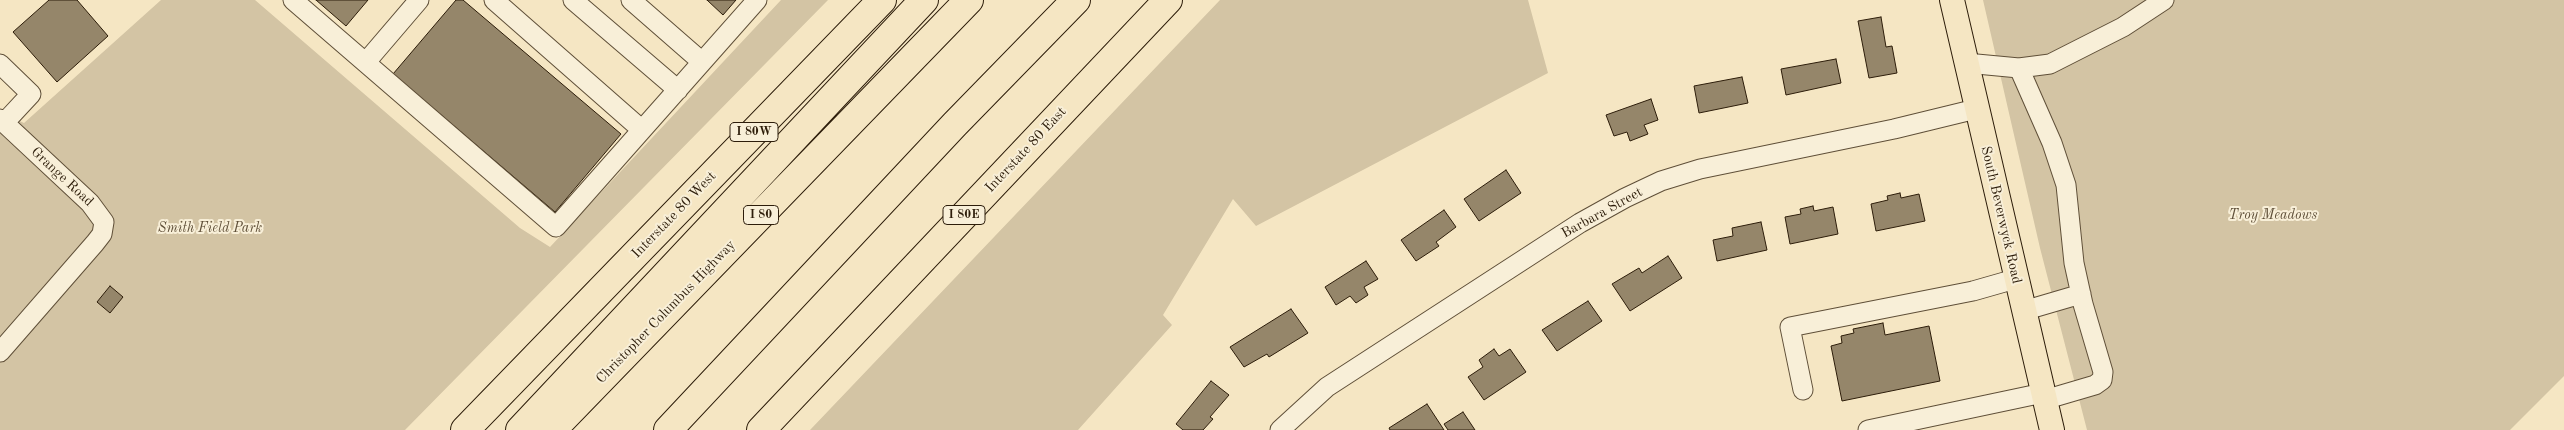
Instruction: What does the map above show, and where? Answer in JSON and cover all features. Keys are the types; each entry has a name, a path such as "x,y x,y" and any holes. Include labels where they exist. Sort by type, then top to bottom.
{"highway":[{"name":"Interstate 80 West","path":"465,430 882,0"},
{"path":"520,430 924,0"},
{"name":"Christopher Columbus Highway","path":"552,430 969,0"},
{"path":"668,430 955,124 1076,0"},
{"name":"Interstate 80 East","path":"760,430 1168,0"}],"main road":[{"name":"South Beverwyck Road","path":"1952,0 2015,279 2052,430"}],"street":[{"path":"294,0 556,227 757,0"},
{"path":"366,62 419,0"},
{"path":"494,0 642,130"},
{"path":"573,0 678,90"},
{"path":"631,0 702,62"},
{"path":"1966,63 2019,68 2050,64 2123,27 2164,0"},
{"path":"0,64 31,94 2,121"},
{"path":"1868,430 1942,423 2044,396 2095,385 2102,380 2103,372 2074,264 2066,185 2052,143 2019,68"},
{"name":"Barbara Street","path":"1280,430 1327,386 1580,223 1661,181 1700,169 1894,129 1976,109"},
{"name":"Grange Road","path":"0,352 95,243 102,234 104,222 98,212 2,121"},
{"path":"1803,390 1790,327 1973,291 2015,279"},
{"path":"2023,311 2081,294"}],"green space":[{"name":"Smith Field Park","path":"161,0 255,0 520,228 550,247 781,0 828,0 405,430 0,430 0,112 24,123"},
{"path":"1220,0 1528,0 1548,73 1256,226 1233,199 1163,315 1172,325 1078,430 810,430"},
{"name":"Troy Meadows","path":"1983,0 2564,0 2564,376 2510,430 2087,430 2040,248"}],"building":[{"path":"49,0 77,0 108,36 57,82 13,32"},
{"path":"316,0 368,0 346,26"},
{"path":"456,0 463,0 621,134 555,212 393,74"},
{"path":"707,0 736,0 723,15"},
{"path":"1881,17 1886,47 1892,46 1897,73 1869,78 1858,21"},
{"path":"1836,59 1841,83 1786,95 1781,69"},
{"path":"1742,77 1748,103 1699,113 1694,86"},
{"path":"1651,99 1658,120 1644,125 1648,134 1630,141 1627,132 1614,136 1606,115"},
{"path":"1506,170 1521,193 1479,221 1464,199"},
{"path":"1900,193 1901,198 1919,194 1925,221 1876,231 1871,204 1888,200 1887,196"},
{"path":"1813,206 1814,211 1833,207 1838,234 1790,244 1785,217 1801,214 1800,209"},
{"path":"1444,210 1456,227 1436,242 1439,246 1416,261 1401,240"},
{"path":"1761,222 1767,250 1717,261 1713,240 1733,236 1732,228"},
{"path":"1668,256 1682,278 1630,311 1612,284 1639,268 1642,273"},
{"path":"1366,261 1378,279 1364,287 1368,295 1356,303 1350,296 1336,305 1325,287"},
{"path":"110,286 123,297 110,313 97,302"},
{"path":"1588,301 1602,321 1557,351 1542,330"},
{"path":"1291,309 1308,333 1269,357 1267,354 1244,367 1230,347"},
{"path":"1883,323 1885,335 1929,326 1940,381 1842,401 1831,346 1842,343 1841,336 1854,333 1853,329"},
{"path":"1494,349 1499,356 1510,349 1526,372 1484,400 1468,377 1483,367 1479,360"},
{"path":"1211,381 1229,395 1210,417 1213,419 1203,430 1183,430 1176,424"},
{"path":"1427,404 1444,430 1390,430 1389,428"},
{"path":"1463,412 1475,430 1448,430 1444,424"}]}
